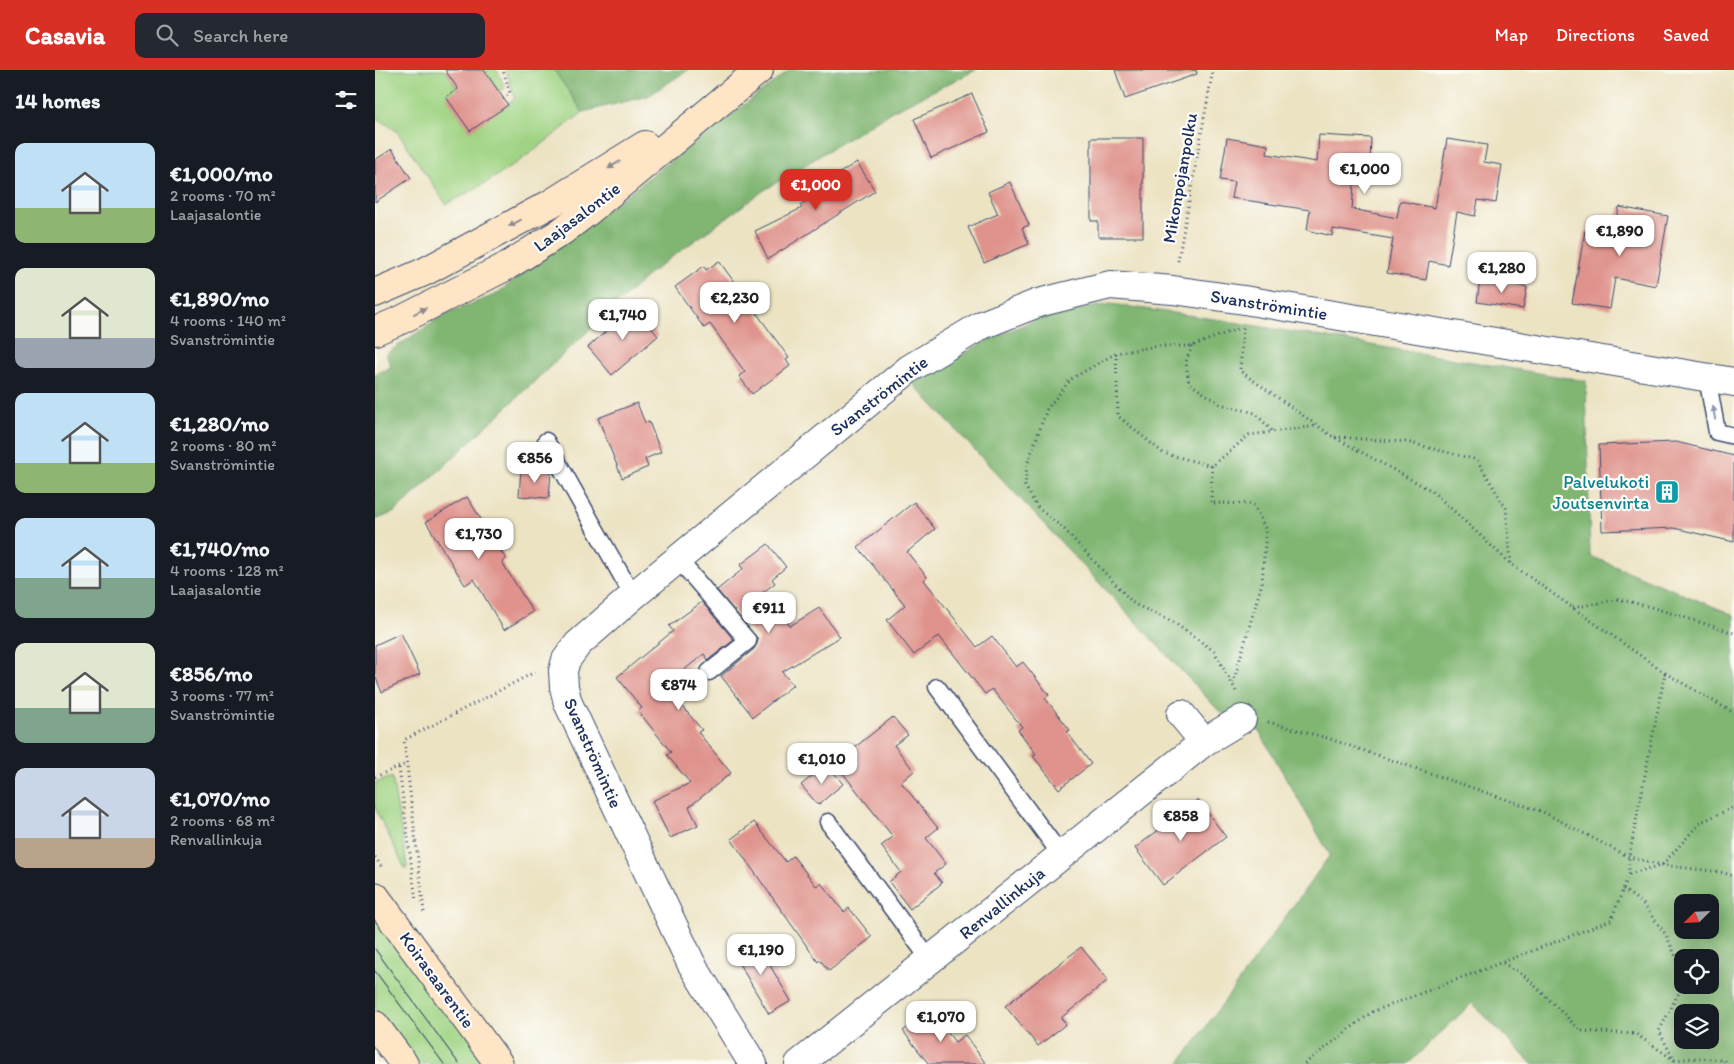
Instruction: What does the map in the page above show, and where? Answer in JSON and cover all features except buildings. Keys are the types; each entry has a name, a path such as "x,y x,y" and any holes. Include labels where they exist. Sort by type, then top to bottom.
{"main road":[{"name":"Laajasalontie","path":"375,293 424,272 550,204 619,162 758,70"},
{"name":"Laajasalontie","path":"375,331 401,320 499,270 561,232 758,70"},
{"name":"Koirasaarentie","path":"375,896 499,1064"},
{"path":"375,1025 404,1064"}],"street":[{"name":"Svanströmintie","path":"753,1064 691,964 567,703 563,671 566,660 578,644 633,596 909,369 982,325 1038,303 1110,286 1173,290 1244,300 1734,382"},
{"path":"1181,714 1204,742"},
{"name":"Renvallinkuja","path":"799,1064 1204,742 1251,720"}],"lane":[{"path":"1707,377 1717,432 1734,436"},
{"path":"546,441 633,596"},
{"path":"678,559 747,641 709,672"},
{"path":"937,687 1061,856"},
{"path":"828,822 930,960"}],"path":[{"path":"503,70 511,93 503,98"},
{"name":"Mikonpojanpolku","path":"1173,290 1213,70"},
{"path":"1237,692 1214,651 1173,622 1134,604 1063,528 1037,507 1025,486 1027,465 1047,409 1071,379 1116,353 1159,346 1192,346 1243,327 1240,371 1332,436 1432,491 1511,564 1665,673 1734,713"},
{"path":"1192,346 1186,362 1189,383 1220,404 1255,412 1273,432"},
{"path":"1116,353 1119,416 1163,453 1212,466"},
{"path":"1233,684 1262,583 1266,530 1253,504 1211,503 1212,466 1249,435 1317,426"},
{"path":"1332,436 1407,442 1477,460 1506,508 1511,564"},
{"path":"1573,608 1618,599 1651,607 1734,634"},
{"path":"424,918 404,740 540,670 563,671"},
{"path":"1305,1064 1372,1012 1611,920 1629,874 1629,857 1665,673"},
{"path":"1251,720 1327,738 1543,812 1629,857 1662,865 1720,872 1734,876"},
{"path":"375,777 406,764"},
{"path":"399,768 417,904"},
{"path":"1629,874 1662,865 1701,822 1734,807"},
{"path":"1623,889 1643,904 1666,935 1674,952"},
{"path":"1503,962 1526,977 1581,1031 1635,1034 1675,1062 1696,1058 1724,1060 1725,1064"},
{"path":"1675,1062 1659,1031 1678,994"}],"green space":[{"path":"375,70 445,70 458,89 447,97 470,131 515,98 506,70 554,70 583,112 551,138 500,174 446,204 397,131 375,117"},
{"path":"484,70 497,70 505,88 499,92"},
{"path":"554,70 688,70 648,96 583,112"},
{"path":"790,70 976,70 892,111 763,191 650,273 395,512 375,520 375,374 391,367 386,354 445,314 495,295"},
{"path":"1111,304 1221,320 1586,381 1590,556 1734,615 1734,1064 1532,1064 1472,1003 1408,1064 1179,1064 1330,855 1259,731 1220,712 912,383 988,340 1042,317"},
{"path":"392,777 407,865 405,869 375,808 375,783"},
{"path":"375,910 490,1064 413,1064 375,1012"}],"tram line":[{"path":"375,949 459,1064"},
{"path":"375,971 444,1064"}],"place":[{"name":"Palvelukoti Joutsenvirta","path":"1667,492"}]}
